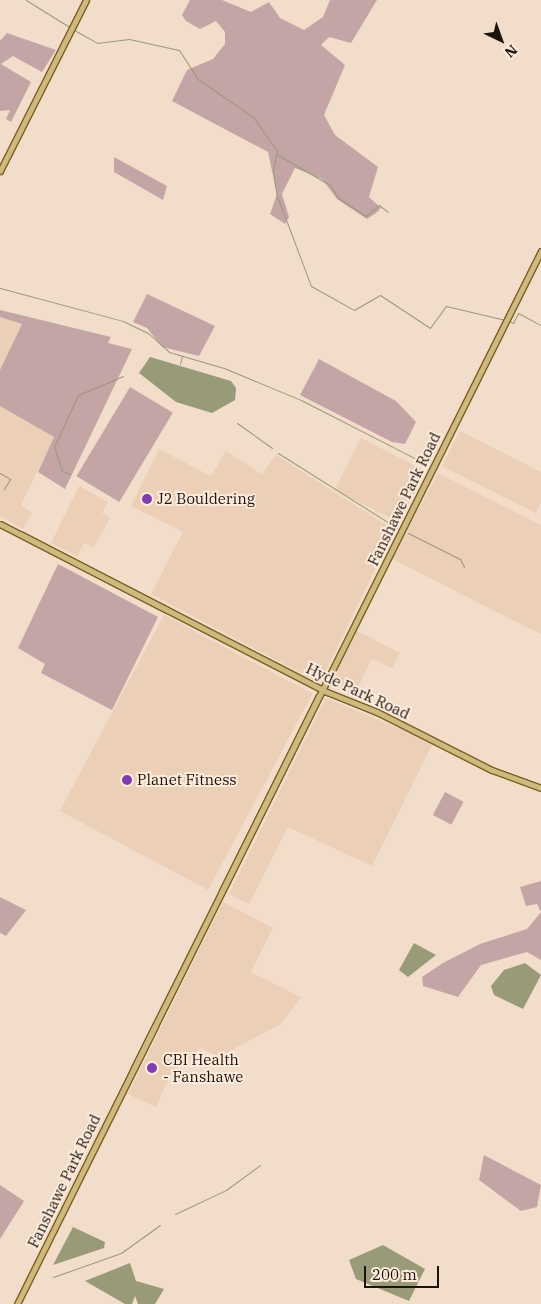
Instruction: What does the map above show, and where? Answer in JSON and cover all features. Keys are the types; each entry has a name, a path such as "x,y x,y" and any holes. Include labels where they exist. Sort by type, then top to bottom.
{"main road":[{"path":"0,171 86,0"},
{"name":"Fanshawe Park Road","path":"17,1304 541,251"},
{"name":"Hyde Park Road","path":"0,524 323,690 377,712 492,770 541,788"}],"shaded area":[{"path":"190,0 222,0 251,12 269,2 280,18 304,30 323,17 330,0 377,0 351,43 329,37 321,45 345,65 324,115 335,135 378,167 369,197 381,208 376,213 367,219 337,199 322,179 295,168 282,194 289,217 285,224 270,214 277,194 268,152 172,101 187,70 213,59 225,44 225,32 216,21 200,29 186,21 182,15"},
{"path":"7,33 56,50 42,72 13,56 1,64 31,82 11,122 6,119 10,110 0,111 0,41"},
{"path":"114,157 167,186 163,200 114,172"},
{"path":"147,294 215,326 199,356 162,347 147,328 133,322"},
{"path":"0,310 111,337 108,343 132,349 65,489 38,472 54,437 0,406 0,370 22,324 0,317"},
{"path":"0,317 22,324 0,370"},
{"path":"150,357 231,381 236,388 235,400 212,413 176,402 139,373"},
{"path":"319,359 396,401 416,422 405,444 392,442 300,395"},
{"path":"130,387 173,413 119,502 76,476"},
{"path":"0,406 54,437 21,505 32,513 23,529 0,516"},
{"path":"460,431 541,472 541,503 536,513 442,466"},
{"path":"361,438 425,471 399,522 335,490"},
{"path":"159,449 211,476 226,451 262,474 276,455 394,530 320,683 151,594 183,532 131,506"},
{"path":"438,473 541,525 541,634 392,559"},
{"path":"79,486 108,502 102,513 110,518 93,548 84,543 77,556 51,543"},
{"path":"58,564 158,617 112,710 41,673 45,664 18,648"},
{"path":"164,615 312,694 208,890 60,811"},
{"path":"357,631 400,653 392,668 372,659 354,695 331,684"},
{"path":"326,698 433,743 372,866 288,827 249,904 229,894"},
{"path":"445,792 464,802 451,825 433,815"},
{"path":"541,881 541,912 537,904 526,906 520,887"},
{"path":"0,897 26,910 6,936 0,933"},
{"path":"223,902 273,928 251,972 301,997 281,1024 219,1057 201,1048 171,1073 156,1107 128,1094"},
{"path":"541,912 541,960 527,952 481,965 458,997 423,986 422,977 443,963 480,944 527,929"},
{"path":"414,943 436,955 408,977 399,970"},
{"path":"525,963 541,975 523,1009 494,995 491,986 504,970"},
{"path":"484,1155 541,1185 537,1207 521,1211 479,1180"},
{"path":"0,1185 24,1201 0,1239"},
{"path":"73,1227 105,1242 104,1248 53,1265"},
{"path":"383,1245 425,1269 409,1301 356,1279 349,1260"},
{"path":"130,1263 136,1281 164,1289 155,1304 138,1304 135,1296 132,1304 125,1304 85,1281"}],"waterway":[{"path":"26,0 71,28"},
{"path":"74,30 97,43 129,39 179,50 198,79 253,117 277,151 273,172 277,196 311,286 354,310 380,295 430,328 446,306 505,320"},
{"path":"278,155 330,185 338,198 366,216 379,205 388,212"},
{"path":"0,288 123,321 148,333 169,352 224,368 301,400 424,463"},
{"path":"509,321 513,323 518,313 541,325"},
{"path":"180,364 182,356"},
{"path":"70,474 62,471 54,447 78,395 123,376"},
{"path":"237,423 272,448"},
{"path":"278,453 397,528"},
{"path":"0,473 10,479 4,489"},
{"path":"408,533 460,559 464,567"},
{"path":"175,1214 226,1190 260,1165"},
{"path":"53,1277 121,1253 160,1225"}],"place":[{"name":"J2 Bouldering","path":"147,499"},
{"name":"Planet Fitness","path":"127,780"},
{"name":"CBI Health - Fanshawe","path":"152,1068"}]}
